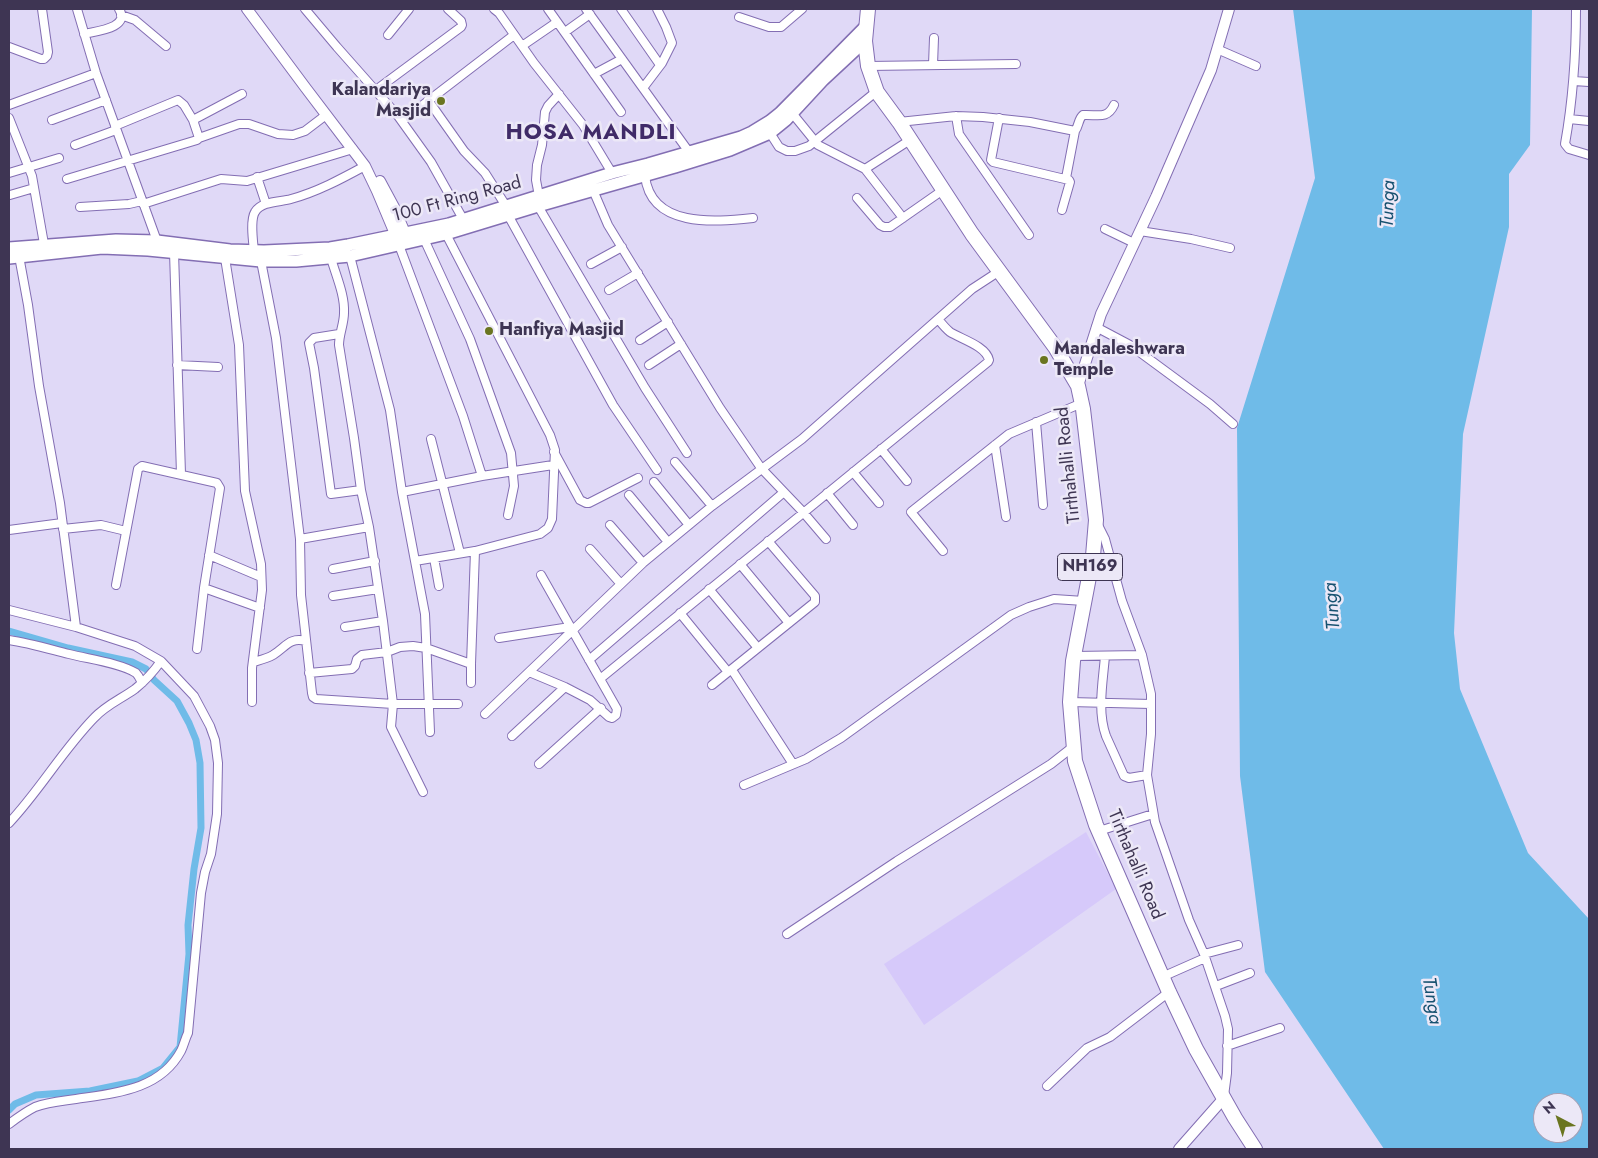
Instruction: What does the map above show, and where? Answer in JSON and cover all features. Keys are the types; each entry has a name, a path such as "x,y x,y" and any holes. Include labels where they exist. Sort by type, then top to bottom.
{"highway":[{"name":"Tirthahalli Road","path":"868,9 865,34 868,66 877,91 998,272 1055,347 1078,386 1082,403 1096,520 1092,556 1074,656 1070,702 1075,761 1099,831 1162,977 1196,1049 1256,1149"}],"main road":[{"name":"100 Ft Ring Road","path":"538,201 593,190 645,176 730,150 770,133 792,113 865,34"},
{"name":"100 Ft Ring Road","path":"12,250 44,244 116,240 157,241 254,251 330,248 402,239 424,239 446,234 612,173 741,137 752,132 770,121 865,34"},
{"name":"100 Ft Ring Road","path":"12,250 102,248 174,252 261,261 332,258 350,256 463,219 507,211"}],"street":[{"path":"9,47 41,59 47,56 42,9"},
{"path":"77,9 96,73 157,241"},
{"path":"247,9 365,166 402,239"},
{"path":"254,9 362,150 380,181 402,239 482,476"},
{"path":"305,9 402,121 431,162 463,219"},
{"path":"388,35 409,9"},
{"path":"376,90 461,27 460,21 448,9"},
{"path":"494,9 500,13 522,46 583,125 612,173"},
{"path":"548,9 621,112"},
{"path":"621,9 660,65"},
{"path":"642,88 660,65 672,43 657,9"},
{"path":"739,17 768,27 781,27 802,9"},
{"path":"1078,386 1096,328 1211,70 1229,9"},
{"path":"1576,9 1574,81 1565,144 1569,149 1589,154"},
{"path":"84,34 115,26 120,22 121,11 166,46"},
{"path":"565,32 588,11 689,152"},
{"path":"522,46 557,22"},
{"path":"402,121 514,35"},
{"path":"932,65 934,38"},
{"path":"1218,49 1256,66"},
{"path":"594,74 622,59"},
{"path":"868,66 1016,64"},
{"path":"9,105 96,73"},
{"path":"1574,81 1589,82"},
{"path":"770,133 780,147 787,151 795,151 809,146 877,91"},
{"path":"193,120 242,94"},
{"path":"559,94 545,112 542,144 537,165 538,201 645,388 687,453"},
{"path":"52,120 106,100"},
{"path":"75,145 178,100 184,105 193,120 200,138"},
{"path":"428,100 464,151 485,173 613,405 657,470"},
{"path":"1066,178 1075,131 1080,118 1083,115 1107,115 1111,112 1114,105"},
{"path":"792,113 814,141 865,170 903,218"},
{"path":"68,179 239,124 249,124 278,134 293,135 305,131 326,115"},
{"path":"899,122 956,116 999,118 1075,131"},
{"path":"956,116 959,134 1029,235"},
{"path":"9,118 13,139 29,167 44,244"},
{"path":"999,118 991,160 1066,178 1070,182 1062,210"},
{"path":"1569,118 1589,121"},
{"path":"865,170 910,140"},
{"path":"80,207 143,202 221,179 247,181 353,149"},
{"path":"9,173 59,158"},
{"path":"254,251 253,221 255,212 259,208 266,204 306,195 365,166"},
{"path":"645,176 648,191 660,206 681,217 710,222 752,218"},
{"path":"257,177 266,204"},
{"path":"10,195 34,188"},
{"path":"593,190 608,225 720,408 761,468 803,512 826,540"},
{"path":"857,198 880,225 890,227 943,190"},
{"path":"1105,229 1134,243"},
{"path":"1140,231 1191,239 1230,248"},
{"path":"446,234 550,435 554,452 580,500 589,503 638,478"},
{"path":"424,239 470,339 511,453 514,486 508,515"},
{"path":"591,264 622,247"},
{"path":"12,250 28,305 39,386 63,526 76,626"},
{"path":"174,252 181,474"},
{"path":"350,256 388,404 424,614 430,732"},
{"path":"224,258 239,345 245,492 260,564 262,590 253,662 252,702"},
{"path":"332,258 344,303 344,316 339,334 339,345 361,490 375,561 393,704 391,728 423,792"},
{"path":"261,261 276,338 300,539 301,596 312,693 316,699 393,704 458,704"},
{"path":"486,714 571,629 643,563 712,506 802,438 972,289 998,272"},
{"path":"608,290 638,273"},
{"path":"600,679 989,360 988,354 967,340 950,332 938,319"},
{"path":"640,340 668,322"},
{"path":"1096,328 1130,345 1234,424"},
{"path":"339,334 314,338 308,343 315,378 331,494 361,490"},
{"path":"649,365 682,344"},
{"path":"177,365 218,367"},
{"path":"943,552 911,512 1015,431 1082,403"},
{"path":"1036,422 1043,505"},
{"path":"431,438 460,553"},
{"path":"995,445 1006,518"},
{"path":"881,449 907,481"},
{"path":"415,562 475,551 540,534 548,528 552,519 554,452"},
{"path":"675,462 712,506"},
{"path":"402,492 482,476 553,465"},
{"path":"116,585 140,467 217,483 220,488 204,588 197,649"},
{"path":"853,472 879,503"},
{"path":"654,482 689,525"},
{"path":"589,660 784,492"},
{"path":"826,493 852,525"},
{"path":"629,495 668,542"},
{"path":"1096,520 1105,539 1122,601 1142,655 1151,694 1151,734 1147,775 1155,822 1189,920 1216,986 1228,1029 1227,1073 1224,1098 1179,1149"},
{"path":"9,530 101,525 126,532"},
{"path":"610,525 643,563"},
{"path":"300,539 370,528"},
{"path":"712,685 815,602 816,599 768,541"},
{"path":"590,549 620,583"},
{"path":"472,683 475,551"},
{"path":"209,555 261,577"},
{"path":"434,558 439,586"},
{"path":"333,569 375,561"},
{"path":"740,564 789,623"},
{"path":"528,672 565,687 590,700 612,718 618,712 541,575"},
{"path":"204,588 260,608"},
{"path":"332,596 378,589"},
{"path":"710,589 758,648"},
{"path":"744,785 806,759 841,738 1011,615 1028,607 1054,600 1084,601"},
{"path":"9,610 76,626 136,646 160,663 188,689 198,704 215,740 218,763 217,814 212,854 205,872 188,1033 181,1051 172,1064 147,1084 109,1094 42,1105 21,1115 9,1124"},
{"path":"680,613 730,671 793,764"},
{"path":"345,627 383,621"},
{"path":"499,638 571,629"},
{"path":"9,640 31,643 51,650 113,664 135,673 144,681"},
{"path":"253,662 267,658 292,641 306,641"},
{"path":"309,673 352,669 357,659 362,655 387,652 400,647 426,648 471,664"},
{"path":"1074,656 1142,655"},
{"path":"1105,656 1102,702 1103,729 1124,776 1129,778 1147,775"},
{"path":"9,823 78,734 103,709 144,681 160,663"},
{"path":"512,736 565,687"},
{"path":"1070,702 1151,704"},
{"path":"540,764 601,708"},
{"path":"788,934 897,861 1051,764 1074,746"},
{"path":"1099,831 1153,814"},
{"path":"1162,977 1205,956 1238,945"},
{"path":"1216,986 1250,973"},
{"path":"1047,1086 1087,1048 1117,1032 1169,992"},
{"path":"1227,1046 1280,1028"}],"shaded area":[{"path":"1086,832 1116,889 924,1025 884,964"}],"water":[{"name":"Tunga","path":"1293,9 1532,9 1530,145 1509,174 1509,227 1463,434 1454,633 1460,689 1528,853 1589,919 1589,1149 1384,1149 1265,972 1240,776 1237,428 1315,178"}],"waterway":[{"path":"9,631 68,648 132,662 146,669 154,680 177,701 196,740 200,763 201,828 188,925 189,954 180,1047 163,1068 138,1081 90,1091 36,1095 15,1104 9,1110"}],"place":[{"name":"Kalandariya Masjid","path":"441,101"},
{"name":"Hanfiya Masjid","path":"489,331"},
{"name":"Mandaleshwara Temple","path":"1044,360"}],"district":[{"name":"HOSA MANDLI","path":"591,134"}]}
